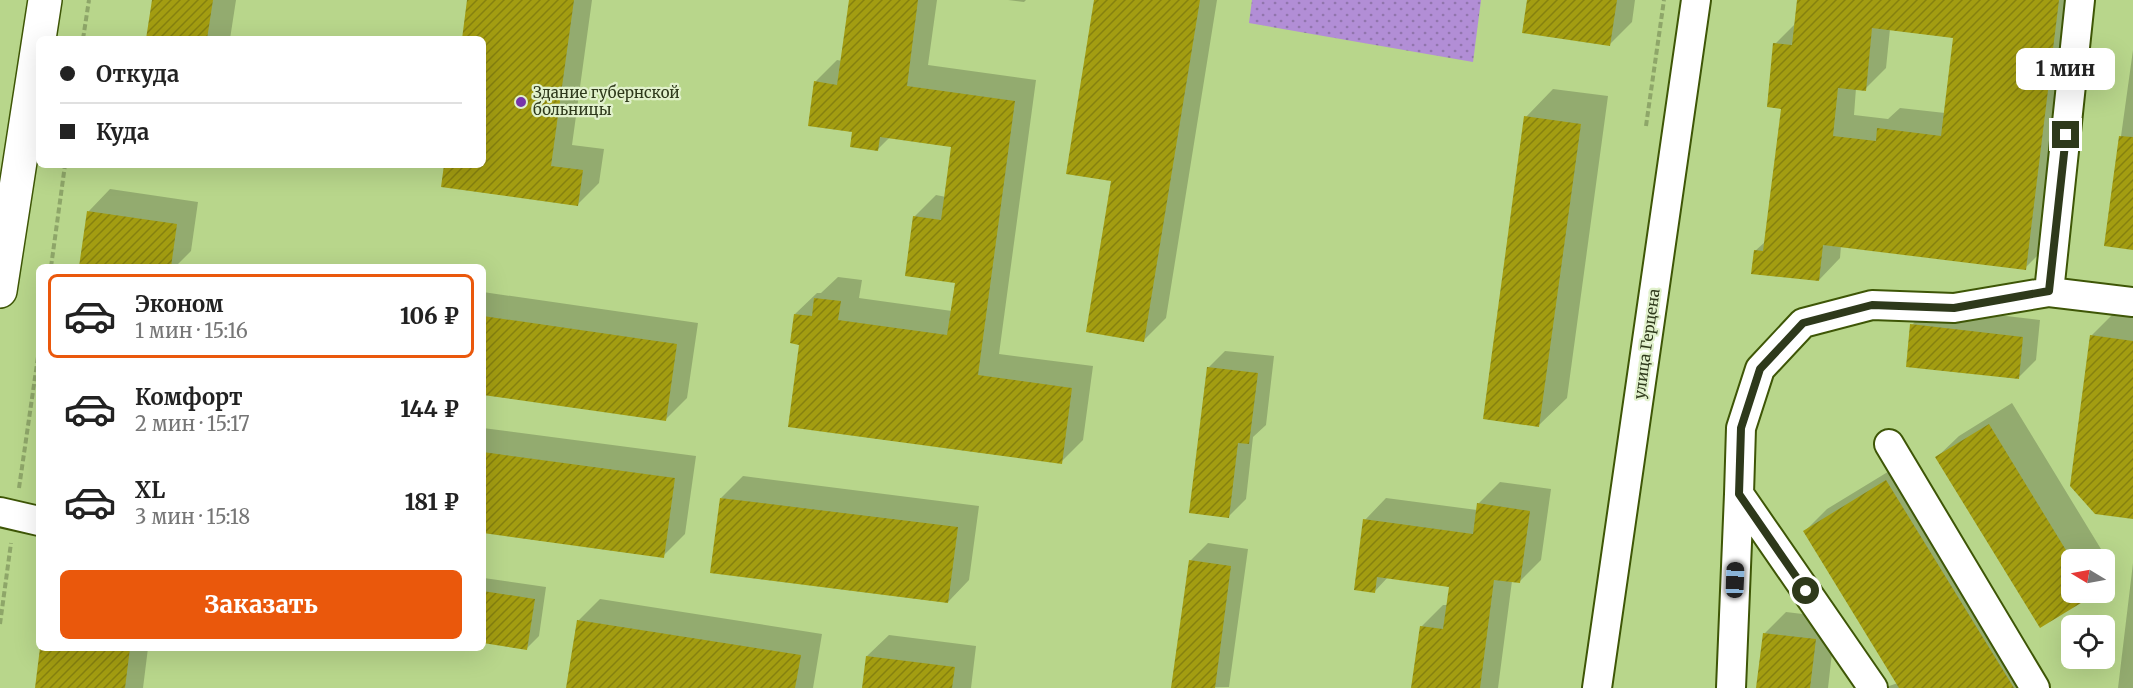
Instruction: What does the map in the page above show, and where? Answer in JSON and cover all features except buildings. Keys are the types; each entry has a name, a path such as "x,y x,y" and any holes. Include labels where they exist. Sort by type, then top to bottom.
{"main road":[{"path":"39,36 45,0"},
{"path":"0,291 36,58"}],"street":[{"name":"улица Герцена","path":"1597,688 1696,0"},
{"path":"2049,291 2080,0"},
{"path":"1731,688 1741,428 1760,369 1803,323 1872,305 1954,308 2049,291 2133,302"},
{"path":"1889,444 2036,688"},
{"path":"1739,494 1874,688"},
{"path":"0,512 36,520"}],"path":[{"path":"83,36 89,0"},
{"path":"51,264 65,168"}],"shaded area":[{"path":"1252,0 1481,0 1473,62 1249,23"}],"place":[{"name":"Здание губернской больницы","path":"521,102"}],"route":[{"path":"1806,591 1739,494 1741,428 1760,369 1803,323 1872,305 1954,308 2049,291 2066,135"}]}
